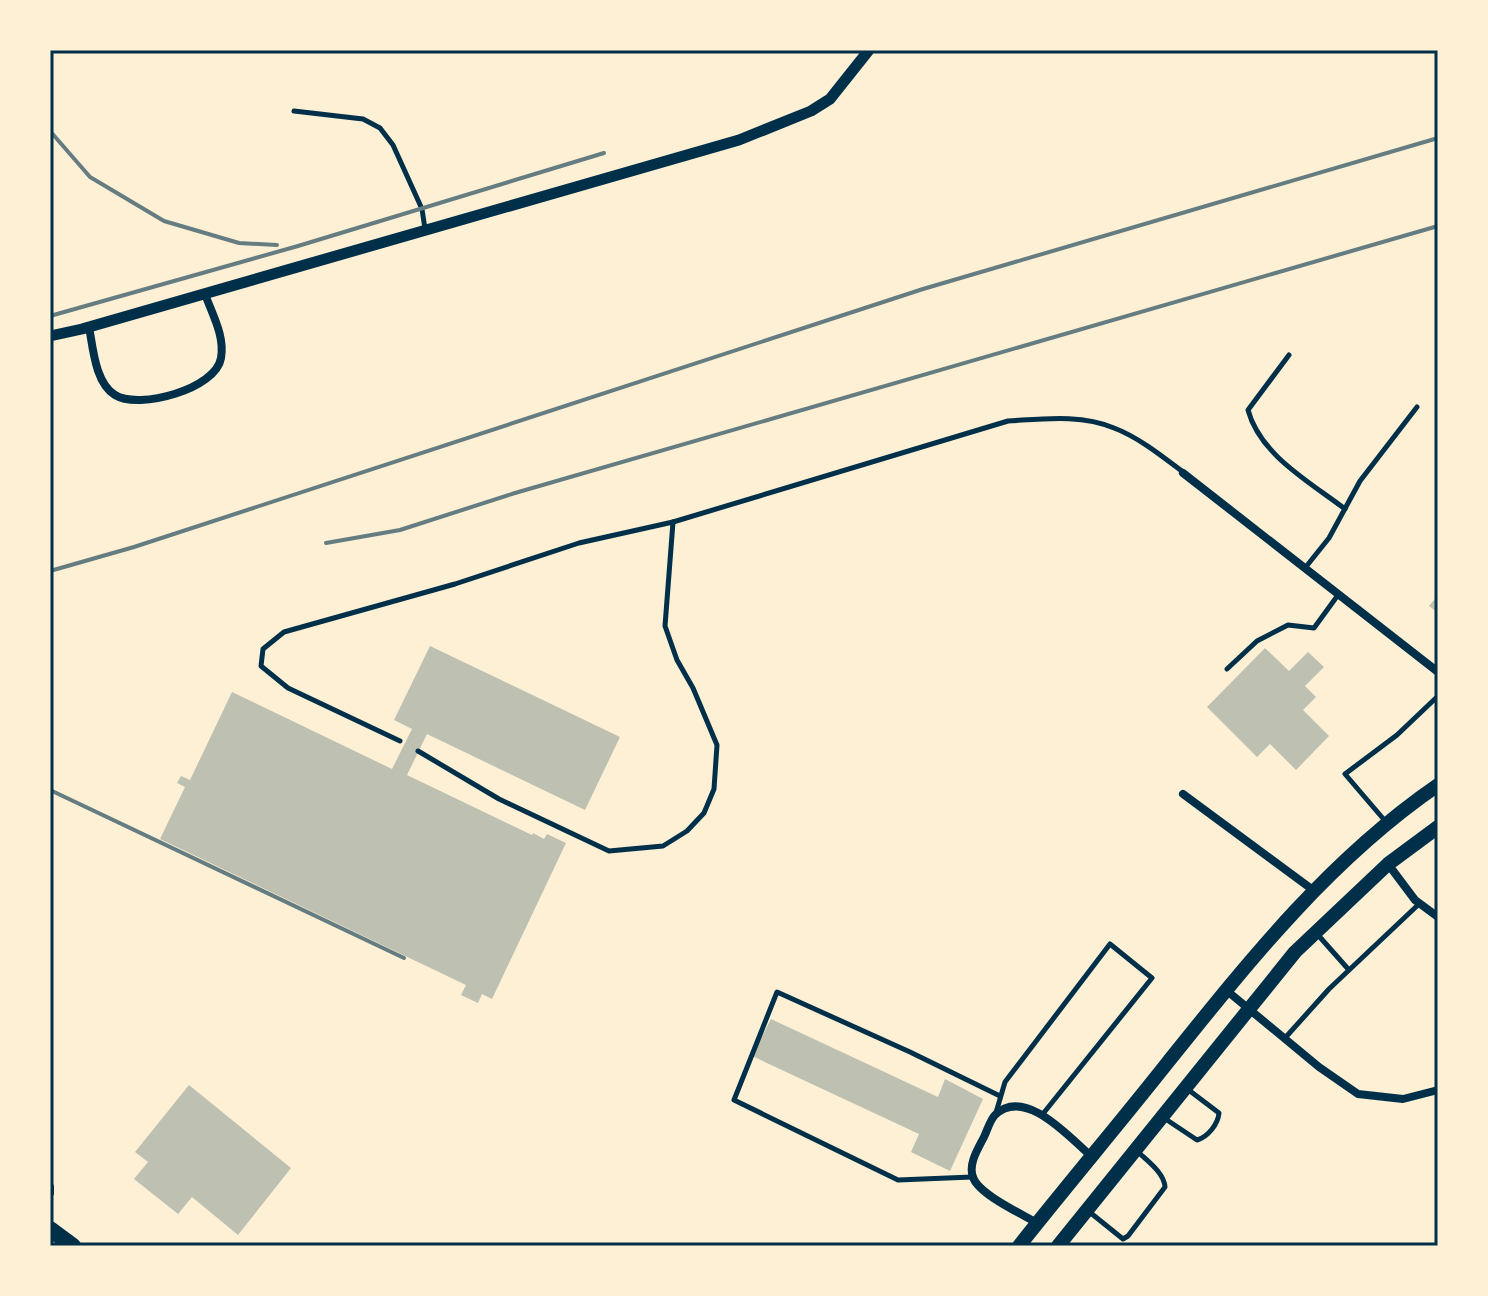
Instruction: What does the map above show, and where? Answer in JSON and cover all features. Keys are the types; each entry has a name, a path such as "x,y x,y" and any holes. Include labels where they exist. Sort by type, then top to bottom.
{"highway":[{"path":"50,1229 73,1246"}],"main road":[{"path":"1019,1246 1226,990 1313,890 1387,822 1438,785"},
{"path":"1058,1246 1295,952 1388,864 1438,827"}],"street":[{"path":"50,336 739,140 797,117 830,99 869,50"},
{"path":"89,327 100,375 113,394 129,399 168,396 208,380 221,362 222,341 205,294"},
{"path":"1183,473 1438,672"},
{"path":"1183,794 1313,890"},
{"path":"1388,864 1420,903 1438,917"},
{"path":"1226,990 1319,1067 1358,1094 1403,1099 1438,1090"},
{"path":"1037,1223 980,1189 972,1177 973,1159 995,1116 1011,1106 1026,1106 1042,1115 1092,1157"}],"lane":[{"path":"294,111 363,119 380,128 393,145 422,209 425,230"},
{"path":"1289,355 1248,410 1252,424 1276,456 1345,509"},
{"path":"1305,568 1329,538 1360,481 1417,407"},
{"path":"400,741 288,688 261,666 263,649 284,632 455,584 579,543 673,522 1008,421 1062,417 1114,427 1183,473"},
{"path":"418,751 499,799 609,851 663,846 687,831 704,813 714,789 717,745 693,688 677,660 665,626 673,522"},
{"path":"1227,669 1257,641 1288,625 1314,628 1339,594"},
{"path":"1387,822 1345,774 1397,735 1438,696"},
{"path":"1284,1038 1349,970 1420,903"},
{"path":"1316,932 1349,970"},
{"path":"995,1116 1005,1082 1110,944 1152,978 1042,1115"},
{"path":"972,1177 898,1180 734,1100 777,992 1000,1096"},
{"path":"1162,1116 1197,1140 1205,1137 1219,1113 1185,1087"},
{"path":"1087,1210 1123,1239 1128,1236 1165,1187 1161,1174 1135,1149"}],"building":[{"path":"1438,595 1438,613 1429,606"},
{"path":"430,646 620,737 585,810 427,734 407,775 532,835 544,839 547,834 566,843 492,999 482,994 478,1003 461,995 466,985 160,839 185,787 177,783 181,776 190,780 232,692 392,769 412,729 394,720"},
{"path":"1265,648 1289,671 1308,652 1324,667 1305,686 1316,697 1303,710 1329,736 1296,770 1270,744 1257,757 1207,707"},
{"path":"771,1019 938,1097 945,1079 983,1099 950,1171 911,1152 919,1134 752,1056"},
{"path":"189,1085 291,1168 238,1235 192,1197 178,1214 134,1179 148,1162 135,1152"}],"railway":[{"path":"50,131 90,177 164,221 239,243 277,245"},
{"path":"50,571 134,547 923,289 1438,138"},
{"path":"50,316 298,246 604,153"},
{"path":"326,543 400,530 515,493 1438,226"},
{"path":"50,790 404,958"}]}
